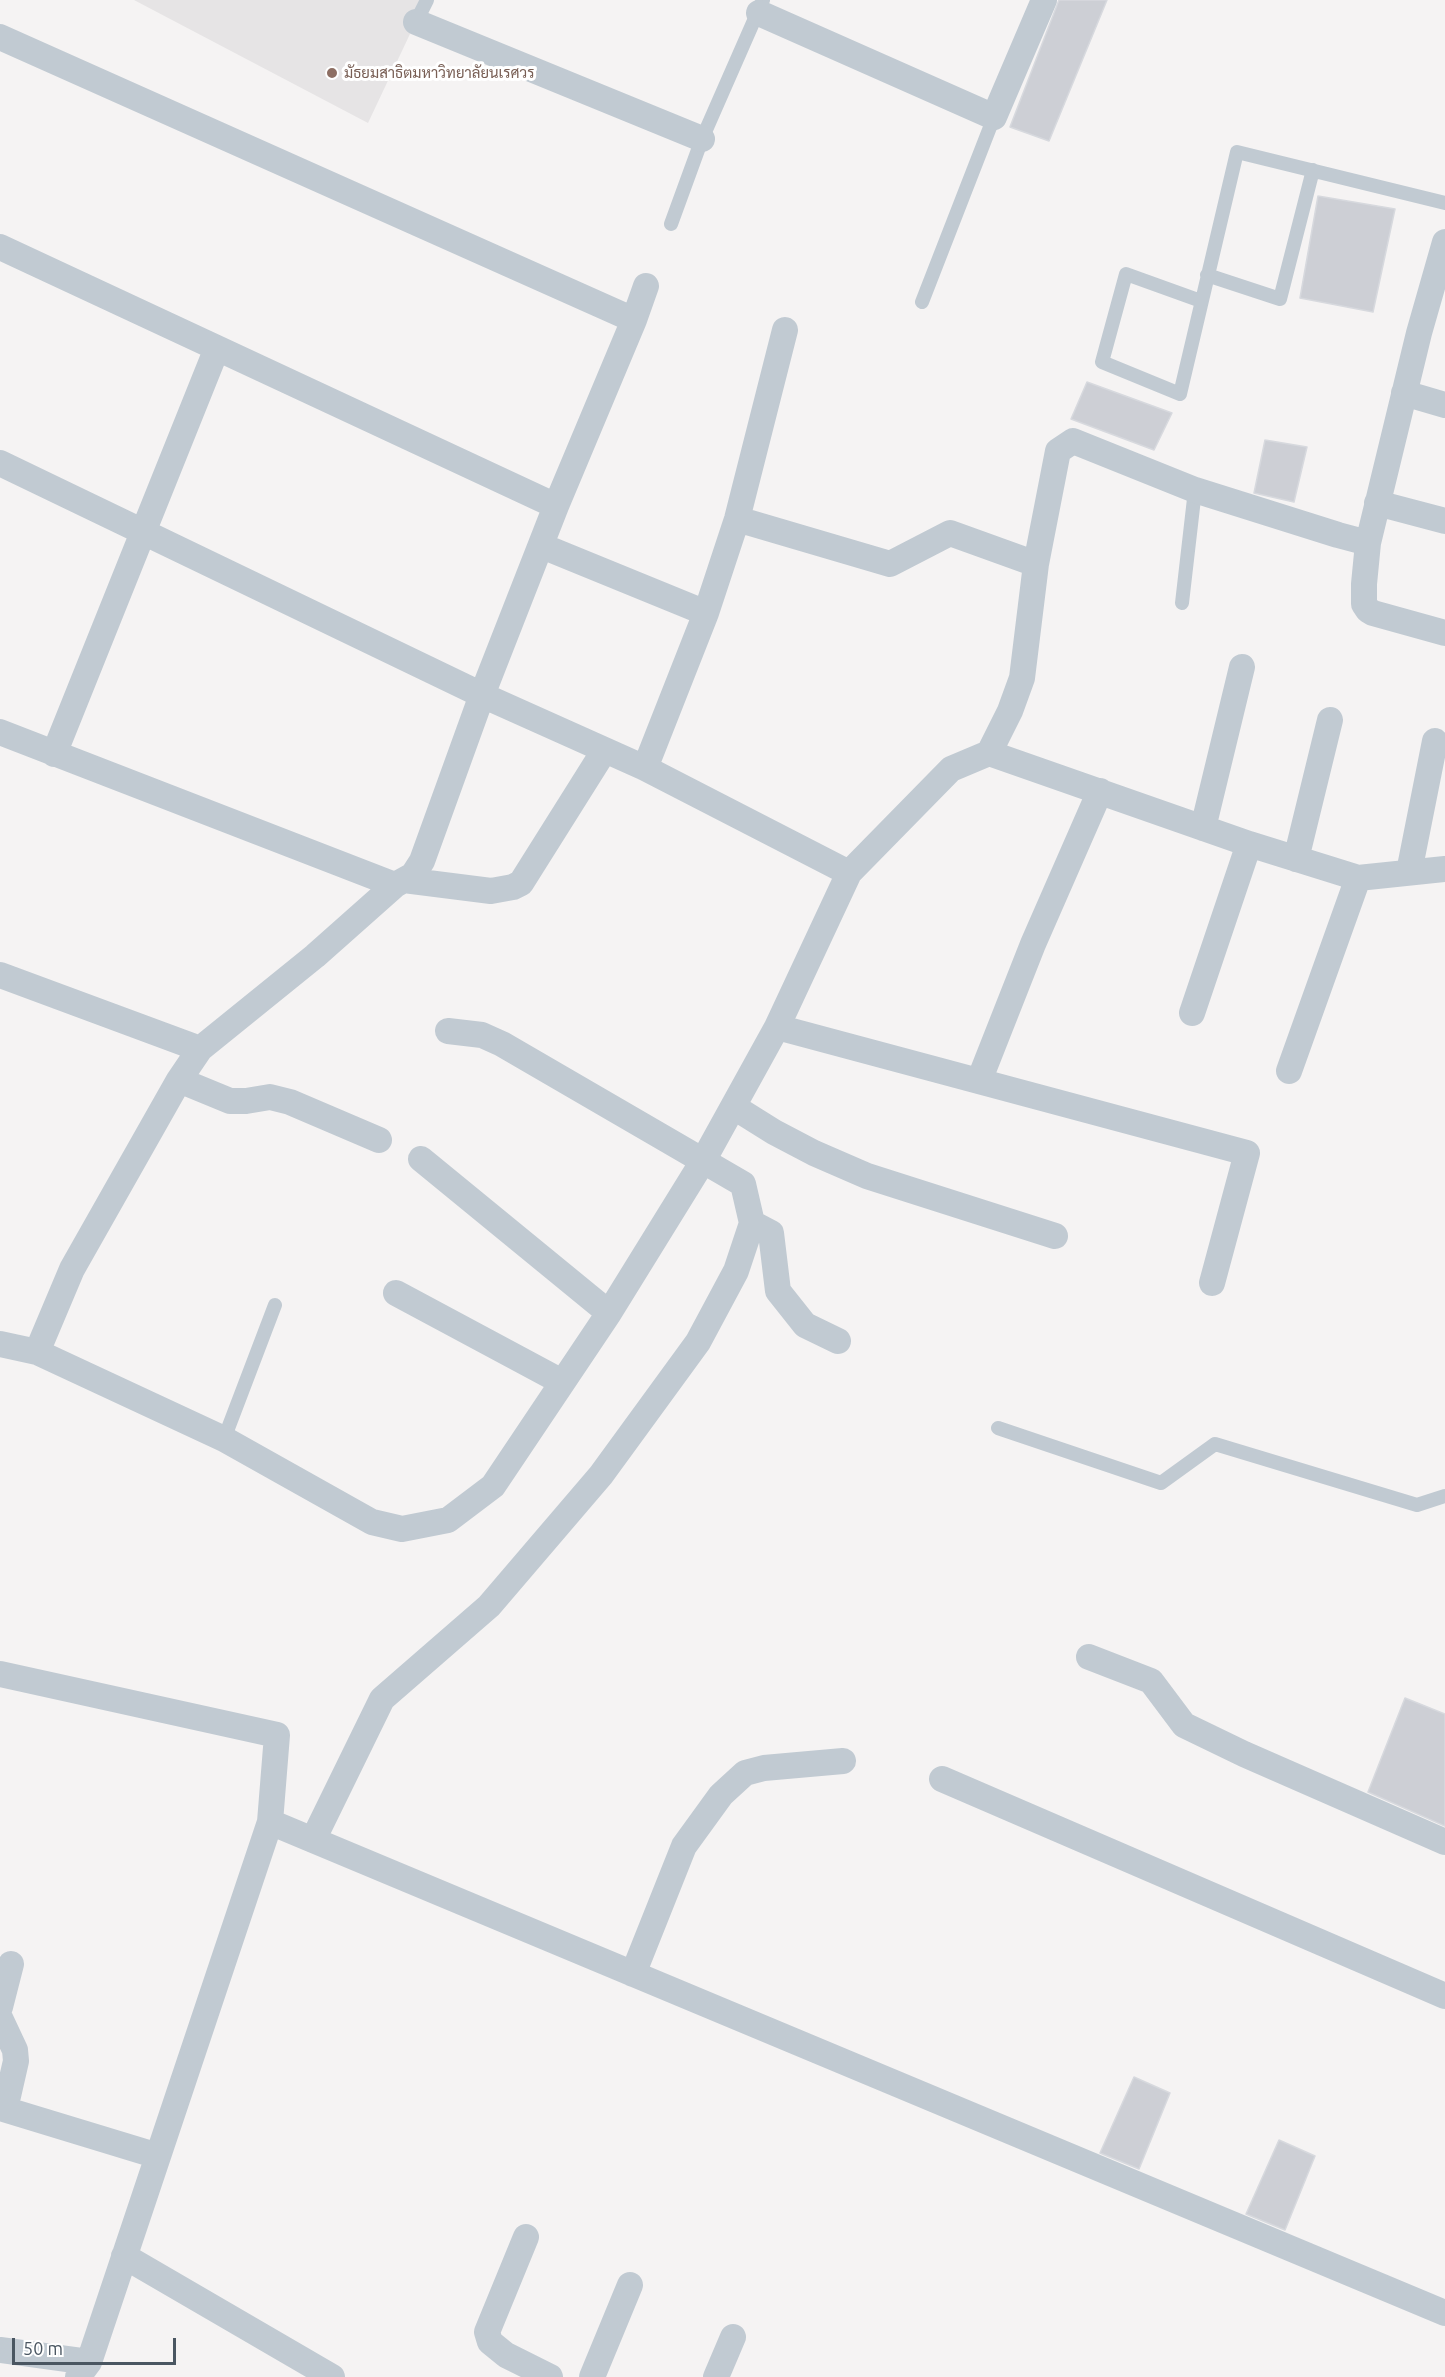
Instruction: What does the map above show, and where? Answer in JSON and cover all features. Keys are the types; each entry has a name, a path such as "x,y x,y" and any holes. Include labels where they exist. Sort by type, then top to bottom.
{"street":[{"path":"761,4 994,117 1044,0"},
{"path":"421,11 702,139"},
{"path":"0,37 634,320"},
{"path":"1445,242 1377,503 1368,543 1364,584 1364,604 1368,610 1445,633"},
{"path":"0,247 556,506"},
{"path":"37,1352 72,1269 179,1080 200,1049 315,956 399,882 413,875 422,861 482,695 646,286"},
{"path":"645,768 706,613 737,519 785,330"},
{"path":"54,754 217,348"},
{"path":"1404,393 1445,405"},
{"path":"0,1344 37,1352 224,1439 372,1522 402,1529 448,1520 494,1486 609,1313 734,1107 777,1027 849,873 951,769 989,753 1010,711 1022,678 1036,564 1058,451 1073,441 1195,490 1368,543"},
{"path":"0,463 482,695 645,768 849,873"},
{"path":"1377,503 1445,521"},
{"path":"737,519 890,564 950,533 1036,564"},
{"path":"542,546 706,613"},
{"path":"1203,828 1242,667"},
{"path":"1296,858 1330,720"},
{"path":"0,732 399,882 491,891 522,883 604,751"},
{"path":"1409,872 1435,741"},
{"path":"989,753 1249,844 1358,878 1445,869"},
{"path":"980,1081 1033,944 1100,791"},
{"path":"1192,1013 1249,844"},
{"path":"1289,1071 1358,878"},
{"path":"0,977 200,1049"},
{"path":"777,1027 1247,1153 1212,1283"},
{"path":"313,1840 382,1699 489,1606 601,1475 698,1342 736,1271 752,1223 743,1184 502,1044 482,1035 448,1031"},
{"path":"179,1080 230,1101 246,1101 270,1096 290,1102 379,1140"},
{"path":"734,1107 814,1153 867,1176 1055,1236"},
{"path":"421,1159 609,1313"},
{"path":"752,1223 771,1233 778,1291 805,1325 838,1341"},
{"path":"396,1293 562,1382"},
{"path":"1089,1657 1151,1681 1184,1725 1244,1754 1445,1842"},
{"path":"0,1674 277,1735 270,1822 124,2256 83,2370 0,2350"},
{"path":"633,1974 684,1846 721,1795 745,1773 764,1768 843,1761"},
{"path":"942,1779 1445,1996"},
{"path":"270,1822 1445,2313"},
{"path":"0,2007 11,1964"},
{"path":"0,2018 15,2050 16,2061 2,2109 158,2156"},
{"path":"526,2237 487,2332 490,2342 506,2355 550,2377"},
{"path":"124,2256 332,2377"},
{"path":"592,2377 630,2285"},
{"path":"716,2377 733,2337"}],"lane":[{"path":"671,224 702,139 761,4"},
{"path":"922,302 994,117"},
{"path":"1201,301 1126,274 1102,362 1180,394 1237,152 1445,203"},
{"path":"1207,274 1280,299 1314,170"},
{"path":"1182,603 1195,490"},
{"path":"224,1439 276,1305"},
{"path":"998,1428 1161,1483 1215,1444 1417,1505 1445,1496"}],"shaded area":[{"name":"มัธยมสาธิตมหาวิทยาลัยนเรศวร","path":"134,0 426,0 368,123"}],"building":[{"path":"1059,0 1107,0 1049,141 1010,127"},
{"path":"1318,196 1395,209 1373,312 1300,298"},
{"path":"1087,382 1172,413 1154,450 1071,419"},
{"path":"1265,440 1307,447 1294,502 1254,493"},
{"path":"1405,1698 1445,1714 1445,1826 1368,1792"},
{"path":"1134,2077 1170,2093 1139,2169 1100,2153"},
{"path":"1279,2140 1315,2156 1285,2230 1246,2214"}],"place":[{"name":"มัธยมสาธิตมหาวิทยาลัยนเรศวร","path":"332,73"}]}
